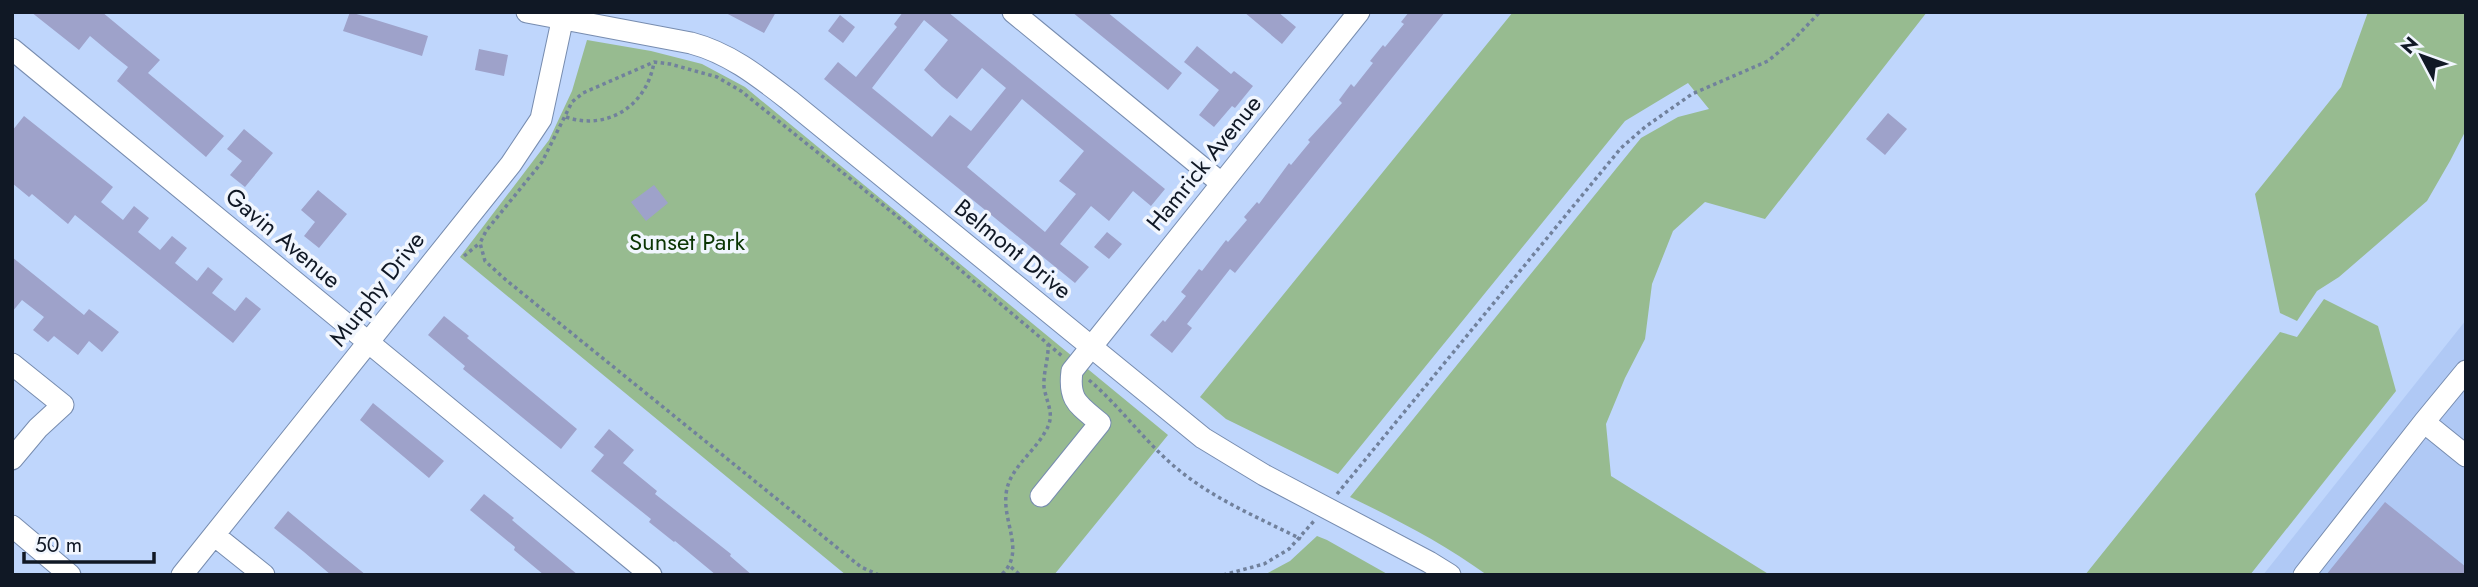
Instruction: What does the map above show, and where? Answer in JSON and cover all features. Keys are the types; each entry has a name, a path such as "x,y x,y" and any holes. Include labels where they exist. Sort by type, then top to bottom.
{"street":[{"name":"Belmont Drive","path":"527,12 563,15 698,45 738,62 789,100 1203,438 1244,464 1450,575"},
{"path":"1013,12 1221,183"},
{"name":"Murphy Drive","path":"182,575 511,164 541,119 563,15"},
{"name":"Hamrick Avenue","path":"1075,368 1350,15"},
{"name":"Gavin Avenue","path":"12,49 651,575"},
{"path":"12,363 63,405 38,428 12,459"},
{"path":"1041,496 1100,424 1077,404 1070,387 1072,371 1075,368"},
{"path":"2304,575 2466,371"},
{"path":"2424,422 2466,456"},
{"path":"12,526 70,575"},
{"path":"214,535 264,575"}],"path":[{"path":"1216,575 1264,564 1301,539 1621,148 1644,127 1692,94 1768,61 1820,12"},
{"path":"460,261 480,243 542,162 572,102 583,93 654,62 717,77 741,91 1048,344 1105,393 1157,451 1181,472 1213,495 1301,539"},
{"path":"565,117 601,121 624,112 642,95 652,74 654,62"},
{"path":"480,243 485,261 506,280 860,567 878,575"},
{"path":"1001,575 1011,567 1014,555 1006,517 1009,479 1046,431 1052,415 1044,386 1049,356 1048,344"},
{"path":"1011,567 1020,575"}],"shaded area":[{"path":"2466,320 2466,575 2263,575"}],"green space":[{"path":"1513,12 1927,12 1765,219 1705,202 1673,231 1652,284 1645,339 1606,424 1611,476 1770,575 1487,575 1420,533 1350,497 1641,138 1678,117 1709,109 1688,83 1625,121 1338,474 1226,419 1200,397"},
{"path":"2368,12 2466,12 2466,130 2427,201 2339,277 2317,291 2297,321 2280,313 2255,194 2341,87"},
{"name":"Sunset Park","path":"587,40 651,51 702,64 745,87 1168,435 1054,575 846,575 460,257 549,140 572,91"},
{"path":"2324,299 2378,326 2396,391 2250,575 2085,575 2280,332 2297,337"},
{"path":"1317,536 1389,575 1264,575 1290,561"}],"building":[{"path":"31,12 102,12 160,60 148,73 224,136 206,157 117,81 128,67 90,36 79,50"},
{"path":"350,12 428,36 422,56 343,31"},
{"path":"724,12 776,12 764,33"},
{"path":"903,12 948,12 1165,189 1151,206 1133,191 1109,221 1091,206 1060,244 1089,267 1075,283 824,79 838,62 856,77 897,27 894,24","holes":["924,20 948,40 924,70 942,87 957,99 982,68 1006,88 971,131 950,115 932,137 872,88","1022,99 1084,151 1059,181 1076,194 1045,232 967,167"]},
{"path":"1072,12 1107,12 1182,73 1168,90"},
{"path":"1244,12 1278,12 1296,27 1282,44"},
{"path":"1409,12 1445,12 1235,273 1230,269 1187,324 1192,328 1172,353 1150,335 1163,320 1165,322 1186,296 1181,292 1199,269 1202,271 1226,240 1228,242 1247,220 1244,217 1257,202 1259,204 1289,163 1291,165 1310,142 1308,140 1342,103 1339,100 1351,84 1354,87 1373,63 1370,61 1404,24 1401,22"},
{"path":"840,15 855,27 843,43 828,31"},
{"path":"1197,46 1231,74 1234,71 1253,86 1235,108 1232,106 1214,127 1199,115 1219,90 1184,62"},
{"path":"479,49 508,55 504,76 475,70"},
{"path":"1888,113 1907,129 1885,155 1866,139"},
{"path":"24,116 113,187 101,202 123,220 134,206 149,218 138,232 160,250 172,236 187,248 175,263 197,281 208,267 223,279 212,293 235,311 246,297 261,309 233,343 75,215 68,224 32,194 29,197 12,183 12,131"},
{"path":"244,129 273,153 245,187 230,175 242,161 227,149"},
{"path":"654,185 668,203 646,221 631,202"},
{"path":"318,190 347,214 319,248 304,236 315,222 301,210"},
{"path":"1107,232 1122,244 1109,259 1094,247"},
{"path":"12,257 84,315 89,309 119,332 102,352 89,341 78,355 54,336 48,342 33,330 44,317 22,300 12,312"},
{"path":"444,316 577,429 561,449 463,369 465,366 428,335"},
{"path":"373,403 444,461 429,478 360,420"},
{"path":"609,429 634,450 623,463 657,491 655,494 731,554 730,556 752,575 716,575 649,522 651,519 591,471 604,455 594,447"},
{"path":"484,494 578,575 544,575 514,550 515,547 470,510"},
{"path":"2385,502 2466,567 2466,575 2326,575"},
{"path":"288,511 366,575 331,575 274,528"}]}
